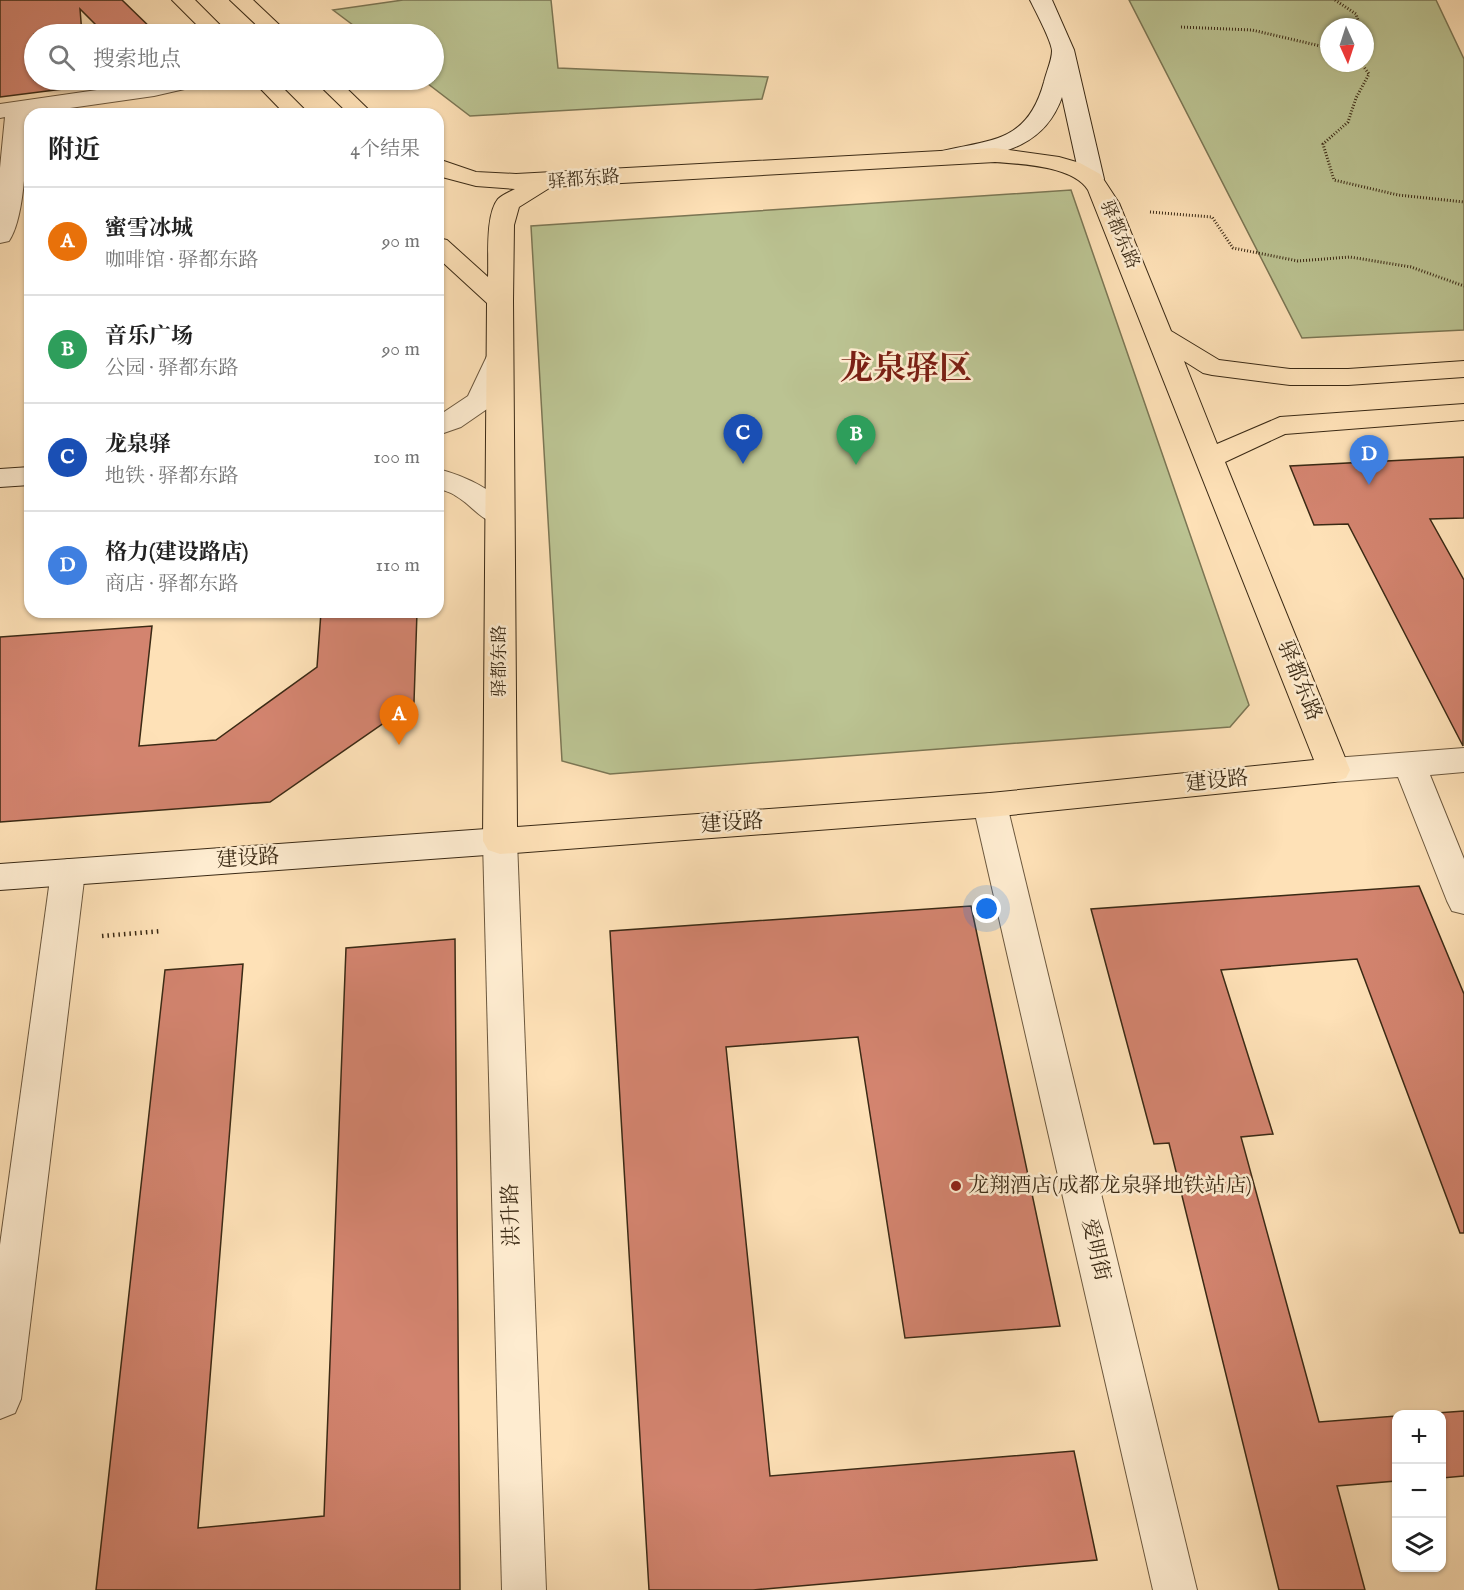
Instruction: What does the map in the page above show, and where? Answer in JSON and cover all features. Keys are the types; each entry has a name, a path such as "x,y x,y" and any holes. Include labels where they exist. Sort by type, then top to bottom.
{"highway":[{"path":"183,0 208,24"},
{"path":"241,0 267,24"},
{"path":"273,90 292,108"},
{"path":"336,90 355,108"},
{"name":"驿都东路","path":"500,841 502,225 508,203 545,180 995,154 1031,158 1064,166 1092,179 1107,203 1334,770"},
{"path":"444,170 455,176 496,183 545,180"},
{"path":"444,250 500,301"},
{"path":"1159,335 1212,367 1290,378 1348,377 1464,369"},
{"path":"1209,459 1280,426 1464,412"},
{"name":"建设路","path":"500,841 990,805 1334,770"}],"street":[{"path":"1041,0 1063,50 1092,179"},
{"path":"945,158 1000,146 1027,135 1048,106 1063,50"},
{"path":"0,236 19,201 9,110 147,90"},
{"path":"444,424 480,401 500,356"},
{"path":"0,478 24,476"},
{"path":"444,480 466,489 500,516"},
{"name":"建设路","path":"1334,770 1464,760"},
{"path":"1409,764 1464,901"},
{"name":"爱明街","path":"990,805 1175,1590"},
{"name":"建设路","path":"0,877 500,841"},
{"name":"洪升路","path":"500,841 524,1590"},
{"path":"0,1399 68,872"}],"path":[{"path":"1335,0 1356,14 1357,18"},
{"path":"1181,27 1252,30 1320,46"},
{"path":"1368,72 1369,74 1356,98 1348,122 1323,144 1334,180 1361,189 1416,199 1464,202"},
{"path":"1092,179 1147,212 1212,217 1233,248 1298,261 1350,257 1410,267 1464,286"},
{"path":"59,939 162,932"}],"green space":[{"path":"403,0 551,0 558,68 768,77 762,99 470,116 436,90 444,90 444,24 352,24 333,10"},
{"path":"1129,0 1436,0 1464,59 1464,330 1302,338"},
{"path":"1071,190 1249,705 1230,727 610,774 562,761 531,226"}],"building":[{"path":"0,0 122,0 147,24 95,24 80,9 81,24 24,24 24,90 55,90 0,97"},
{"path":"1464,457 1464,518 1430,519 1464,580 1463,746 1348,524 1314,525 1290,466"},
{"path":"321,618 417,618 414,702 270,802 0,822 0,637 152,626 139,746 216,740 317,667"},
{"path":"1419,886 1464,994 1464,1233 1460,1233 1357,959 1221,970 1273,1134 1241,1137 1319,1422 1392,1416 1392,1481 1337,1486 1365,1590 1279,1590 1169,1143 1154,1144 1091,909"},
{"name":"龙翔酒店(成都龙泉驿地铁站店)","path":"971,906 1060,1326 905,1338 858,1037 726,1047 770,1476 1074,1451 1097,1560 753,1590 649,1590 610,931"},
{"path":"455,939 460,1590 96,1590 165,970 243,964 198,1528 324,1516 346,948"},
{"path":"1464,1411 1464,1476 1446,1478 1446,1412"}],"place":[{"name":"龙泉驿","path":"743,464"},
{"name":"音乐广场","path":"856,465"},
{"name":"格力(建设路店)","path":"1369,485"},
{"name":"蜜雪冰城","path":"399,745"},
{"name":"龙翔酒店(成都龙泉驿地铁站店)","path":"956,1186"}],"district":[{"name":"龙泉驿区","path":"906,370"}]}
